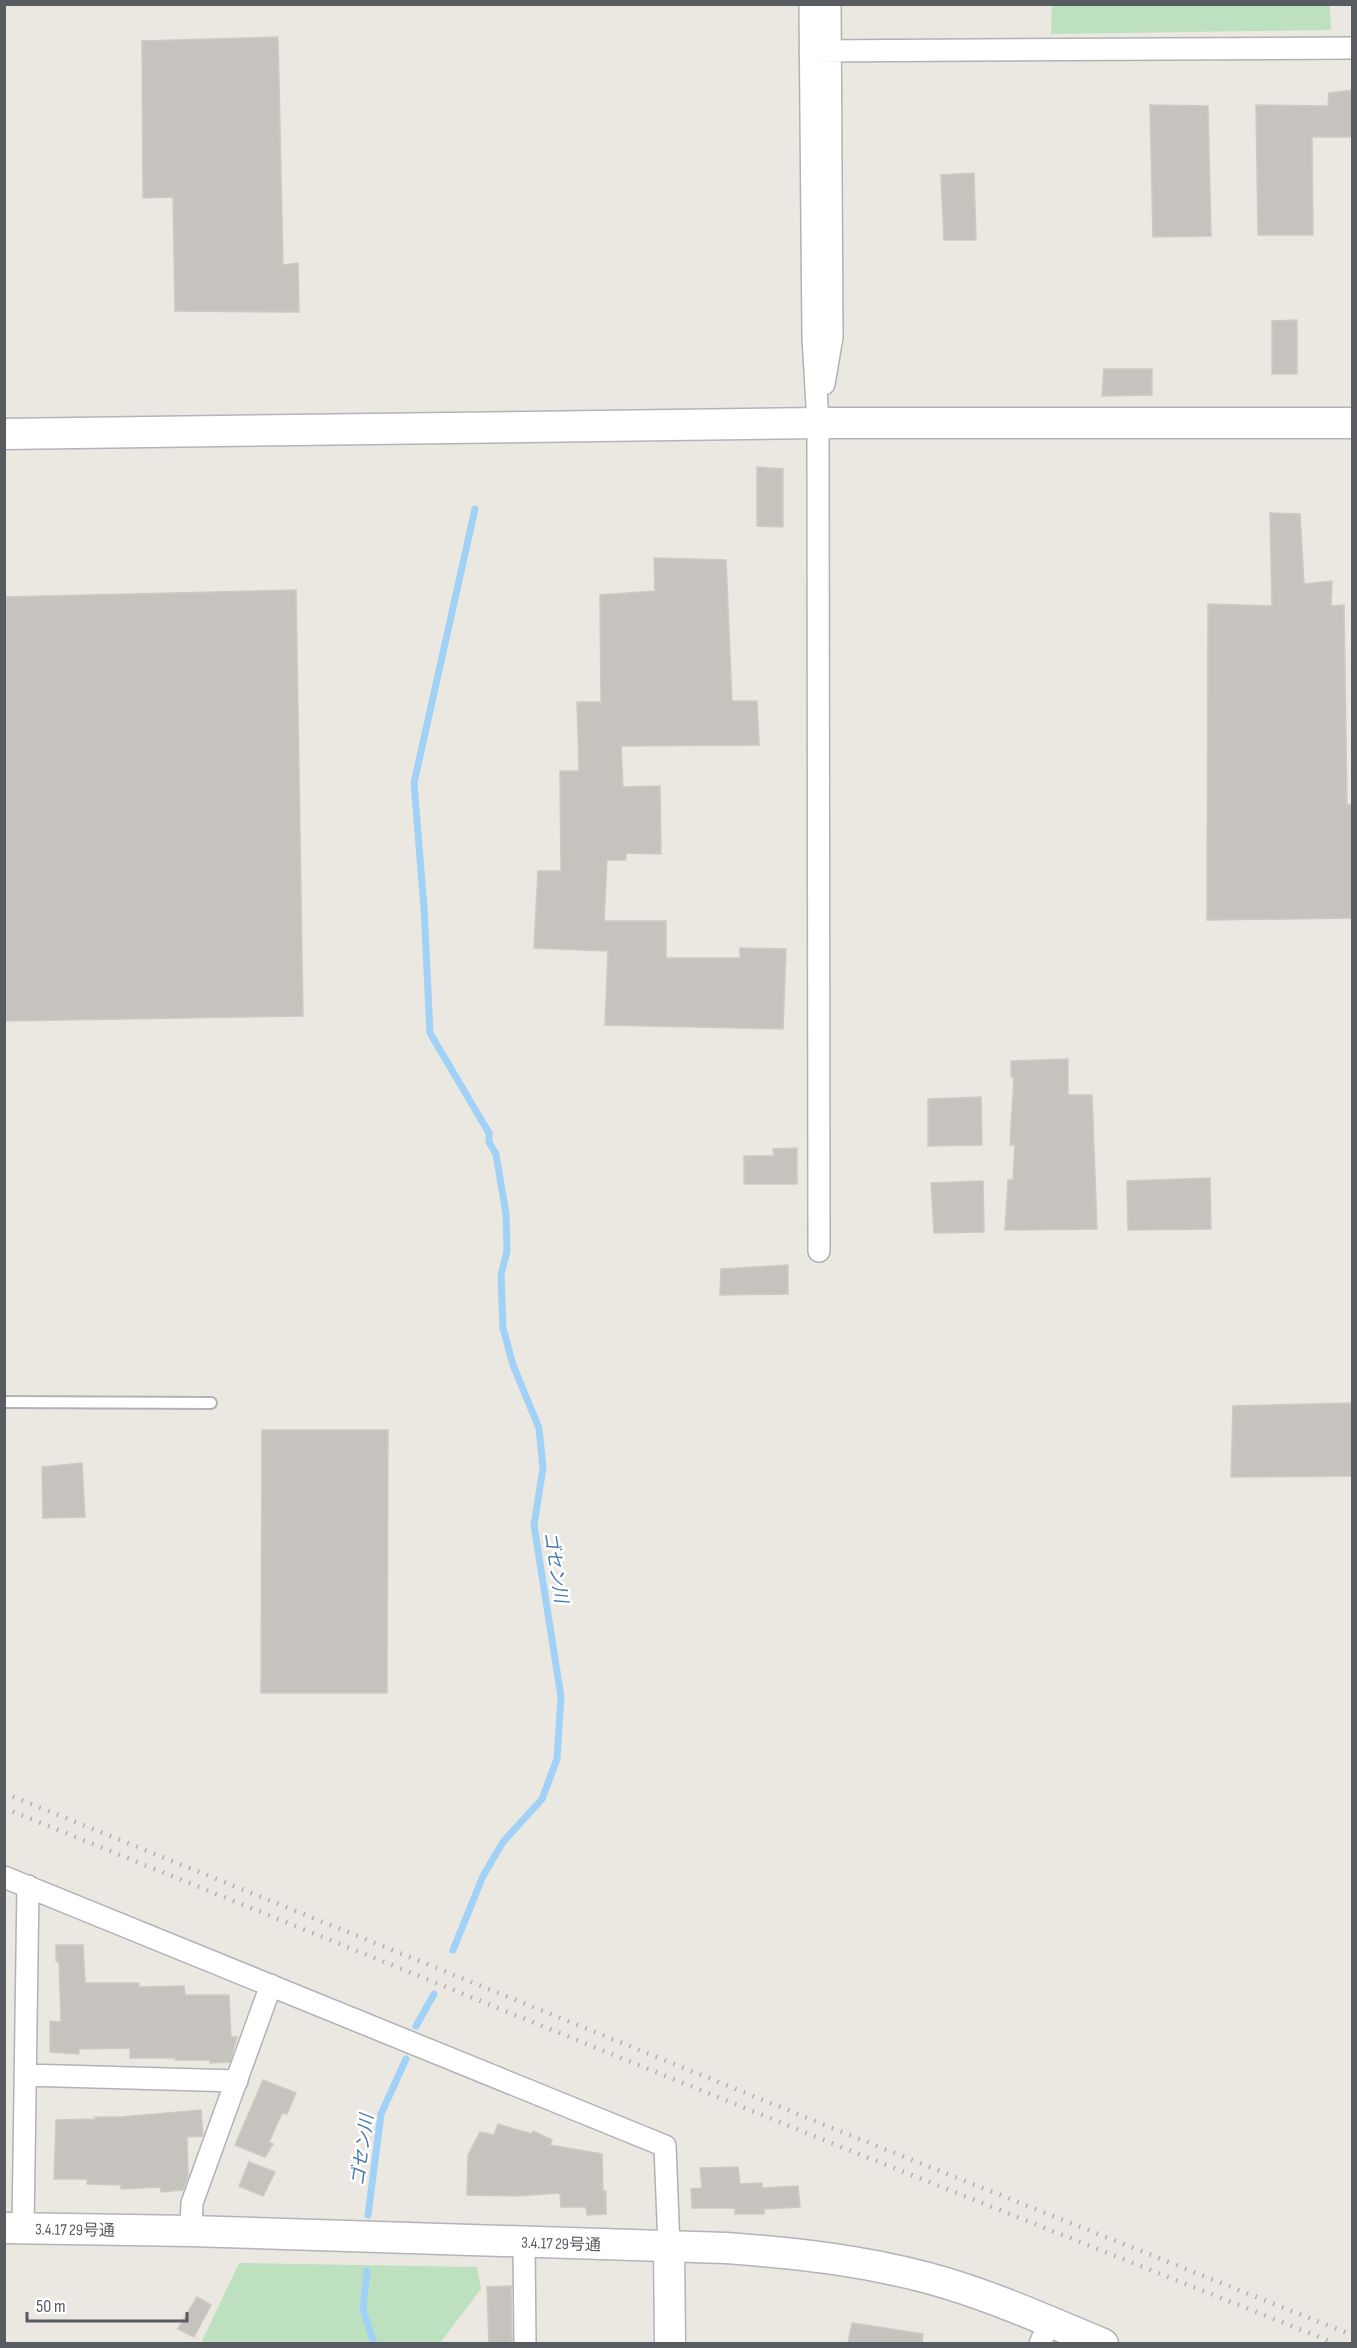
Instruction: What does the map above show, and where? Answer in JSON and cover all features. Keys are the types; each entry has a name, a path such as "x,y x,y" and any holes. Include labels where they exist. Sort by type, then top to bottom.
{"street":[{"path":"810,4 820,51"},
{"path":"819,1251 818,423 813,337 820,51 830,4"},
{"path":"820,51 1353,48"},
{"path":"4,434 818,423 1353,423"},
{"path":"4,1876 665,2146 670,2343"},
{"path":"14,2228 25,2075 28,1886"},
{"path":"191,2231 192,2203 271,1986"},
{"path":"25,2075 237,2081"},
{"name":"3.4.17 29号通","path":"14,2228 726,2247 813,2254 877,2265 971,2291 1044,2333 1103,2343"},
{"path":"524,2242 525,2343"}],"lane":[{"path":"4,1402 211,1403"}],"green space":[{"path":"1052,5 1330,5 1331,30 1051,34"},
{"path":"239,2263 477,2267 481,2289 440,2343 201,2343"}],"building":[{"path":"278,37 283,265 298,263 299,312 175,311 173,197 143,198 142,41"},
{"path":"1353,90 1353,137 1312,137 1313,235 1258,235 1256,105 1328,106 1329,93"},
{"path":"1150,105 1208,106 1211,236 1153,237"},
{"path":"974,173 976,240 944,240 941,175"},
{"path":"1297,320 1297,374 1272,374 1272,321"},
{"path":"1104,369 1152,369 1152,395 1102,396"},
{"path":"757,467 783,469 783,527 757,526"},
{"path":"1270,513 1300,514 1304,584 1332,581 1331,606 1344,605 1347,805 1353,804 1353,918 1207,920 1208,604 1272,606"},
{"path":"654,558 726,560 732,701 757,701 759,745 621,746 623,787 660,786 661,854 626,853 626,860 607,860 604,921 666,921 666,958 740,958 740,948 786,949 783,1029 605,1025 608,951 534,948 538,871 561,871 560,771 579,771 577,702 601,702 600,595 655,591"},
{"path":"296,590 303,1016 4,1021 4,597"},
{"path":"1068,1059 1068,1095 1092,1095 1097,1229 1005,1230 1008,1180 1013,1180 1015,1145 1010,1145 1014,1077 1011,1077 1011,1061"},
{"path":"981,1097 982,1145 928,1146 928,1099"},
{"path":"797,1148 797,1184 744,1184 744,1156 774,1156 773,1149"},
{"path":"1210,1178 1211,1229 1128,1230 1127,1181"},
{"path":"983,1181 984,1232 934,1233 931,1183"},
{"path":"788,1265 788,1294 720,1295 721,1269"},
{"path":"1353,1403 1353,1476 1231,1477 1233,1406"},
{"path":"262,1430 388,1430 387,1693 261,1693"},
{"path":"82,1463 85,1517 43,1518 42,1467"},
{"path":"56,1945 83,1945 85,1983 139,1983 139,1987 184,1986 185,1995 229,1995 231,2037 237,2037 230,2062 130,2058 130,2048 79,2049 79,2054 50,2052 50,2021 61,2022 59,1962 56,1961"},
{"path":"263,2080 296,2093 287,2114 282,2113 269,2142 273,2144 265,2157 235,2145"},
{"path":"201,2110 203,2136 187,2137 188,2176 183,2190 161,2192 161,2187 121,2189 121,2185 87,2184 87,2179 54,2179 56,2120"},
{"path":"498,2124 532,2134 533,2131 552,2140 550,2145 602,2154 606,2214 587,2215 586,2207 561,2207 560,2193 517,2196 467,2195 468,2155 480,2132 494,2135"},
{"path":"249,2162 275,2172 263,2196 239,2186"},
{"path":"738,2167 740,2184 762,2183 762,2188 798,2186 800,2207 764,2209 764,2214 735,2214 735,2208 692,2208 691,2189 702,2188 700,2168"},
{"path":"511,2286 512,2343 489,2343 487,2287"},
{"path":"197,2297 211,2305 194,2337 178,2329"},
{"path":"852,2323 923,2334 922,2343 848,2343"}],"waterway":[{"name":"ゴセン川","path":"453,1950 483,1876 503,1842 542,1799 557,1759 561,1697 534,1525 543,1468 539,1428 513,1365 503,1328 501,1275 507,1251 506,1214 496,1154 489,1142 489,1133 430,1033 424,908 414,783 475,509"},
{"name":"ゴセン川","path":"416,2026 434,1994"},
{"name":"ゴセン川","path":"368,2215 381,2114 406,2059"},
{"name":"ゴセン川","path":"367,2271 363,2309 374,2344"}],"railway":[{"path":"4,1793 857,2138 1352,2335"},
{"path":"4,1808 851,2151 1337,2344"}]}
